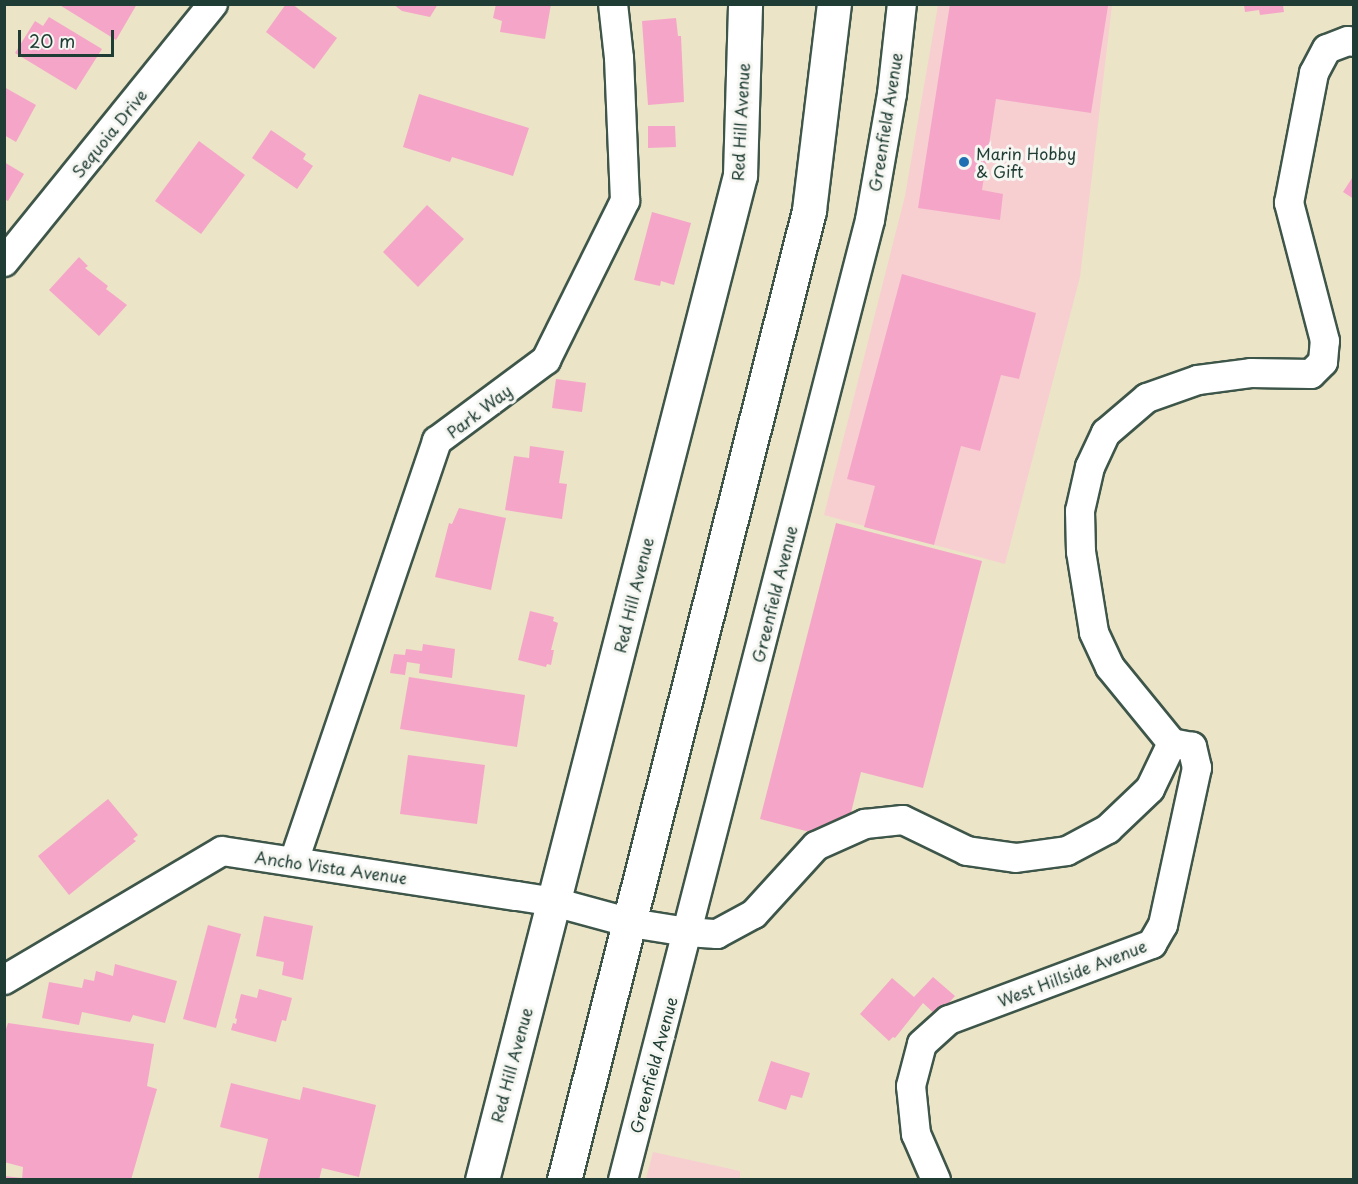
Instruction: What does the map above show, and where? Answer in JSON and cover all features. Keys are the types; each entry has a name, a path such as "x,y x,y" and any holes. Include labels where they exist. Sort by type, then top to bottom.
{"main road":[{"name":"Red Hill Avenue","path":"482,1179 740,175 745,4"},
{"path":"564,1179 631,923 809,210 834,4"}],"street":[{"name":"Sequoia Drive","path":"4,262 213,4"},
{"name":"Park Way","path":"294,861 437,441 546,360 624,201 619,58 613,4"},
{"name":"Greenfield Avenue","path":"623,1179 870,220 891,94 902,4"},
{"path":"1172,743 1110,666 1094,632 1081,552 1080,511 1089,467 1106,433 1147,399 1198,380 1251,373 1311,374 1323,362 1325,341 1289,203 1314,73 1327,49 1348,41 1353,42"},
{"name":"Ancho Vista Avenue","path":"4,980 222,851 554,902 631,923 687,932 717,934 754,914 816,846 865,824 903,820 967,851 1016,858 1067,851 1108,829 1150,789 1172,743"},
{"name":"West Hillside Avenue","path":"936,1179 916,1134 911,1086 922,1044 949,1020 1152,944 1163,925 1197,768 1192,747 1172,743"}],"shaded area":[{"path":"938,5 1112,5 1080,277 1005,564 824,515 905,196"},
{"path":"653,1152 740,1171 740,1179 646,1179"}],"building":[{"path":"58,4 137,4 116,40"},
{"path":"286,4 292,4 337,38 314,69 266,32"},
{"path":"393,4 438,4 430,17 402,11"},
{"path":"496,4 551,4 545,39 500,32 502,21 493,18"},
{"path":"950,4 1108,6 1091,113 996,99 982,190 1003,194 1000,220 918,208"},
{"path":"1244,5 1283,5 1284,12 1260,15 1259,10 1245,12"},
{"path":"49,17 102,49 76,90 15,53 35,21 43,26"},
{"path":"676,18 678,36 681,36 684,102 648,105 642,21"},
{"path":"4,87 36,105 16,142 4,135"},
{"path":"419,94 529,128 513,176 452,157 450,162 403,147"},
{"path":"648,126 675,126 676,147 648,148"},
{"path":"271,130 306,154 303,159 313,166 297,189 252,158"},
{"path":"199,141 245,175 201,234 155,201"},
{"path":"4,162 24,174 8,201 4,199"},
{"path":"1354,175 1354,199 1343,192"},
{"path":"427,205 464,239 418,287 383,252"},
{"path":"652,212 691,223 674,285 661,281 660,286 634,280"},
{"path":"79,257 88,266 85,268 108,286 106,289 127,305 99,336 49,290"},
{"path":"902,274 1036,313 1019,379 1001,375 980,451 961,446 934,545 864,527 875,486 847,479"},
{"path":"556,379 586,383 582,412 552,408"},
{"path":"530,446 564,451 559,483 567,484 562,519 505,510 514,456 529,458"},
{"path":"459,508 506,518 491,590 435,577 449,523 452,524"},
{"path":"836,523 982,561 923,788 861,772 844,841 760,819"},
{"path":"530,611 554,617 553,621 558,623 551,650 554,650 551,665 547,664 546,667 518,660"},
{"path":"423,644 455,649 452,678 419,673 420,664 407,662 405,675 390,673 394,654 405,655 406,649 422,651"},
{"path":"409,677 525,695 517,747 400,729"},
{"path":"408,755 485,765 477,824 400,814"},
{"path":"108,799 138,835 133,839 136,841 69,895 38,856"},
{"path":"264,916 313,926 303,980 282,975 284,962 256,956"},
{"path":"208,925 241,934 216,1028 183,1019"},
{"path":"115,964 177,981 165,1023 133,1015 130,1022 82,1012 79,1025 42,1018 49,982 82,988 84,979 94,981 96,971 113,976"},
{"path":"933,977 955,996 937,1016 923,1003 895,1038 889,1041 860,1014 892,978 914,997"},
{"path":"259,989 292,998 286,1021 282,1020 276,1042 231,1030 233,1023 236,1024 237,1019 235,1018 241,994 257,998"},
{"path":"8,1023 154,1044 147,1086 157,1089 131,1180 22,1180 23,1167 4,1162 4,1035"},
{"path":"771,1061 810,1073 802,1098 791,1095 786,1110 758,1101"},
{"path":"231,1083 300,1100 303,1087 376,1105 359,1177 322,1168 319,1180 258,1180 268,1139 220,1127"},
{"path":"4,1176 22,1178 22,1180 4,1180"}],"place":[{"name":"Marin Hobby & Gift","path":"964,162"}]}
